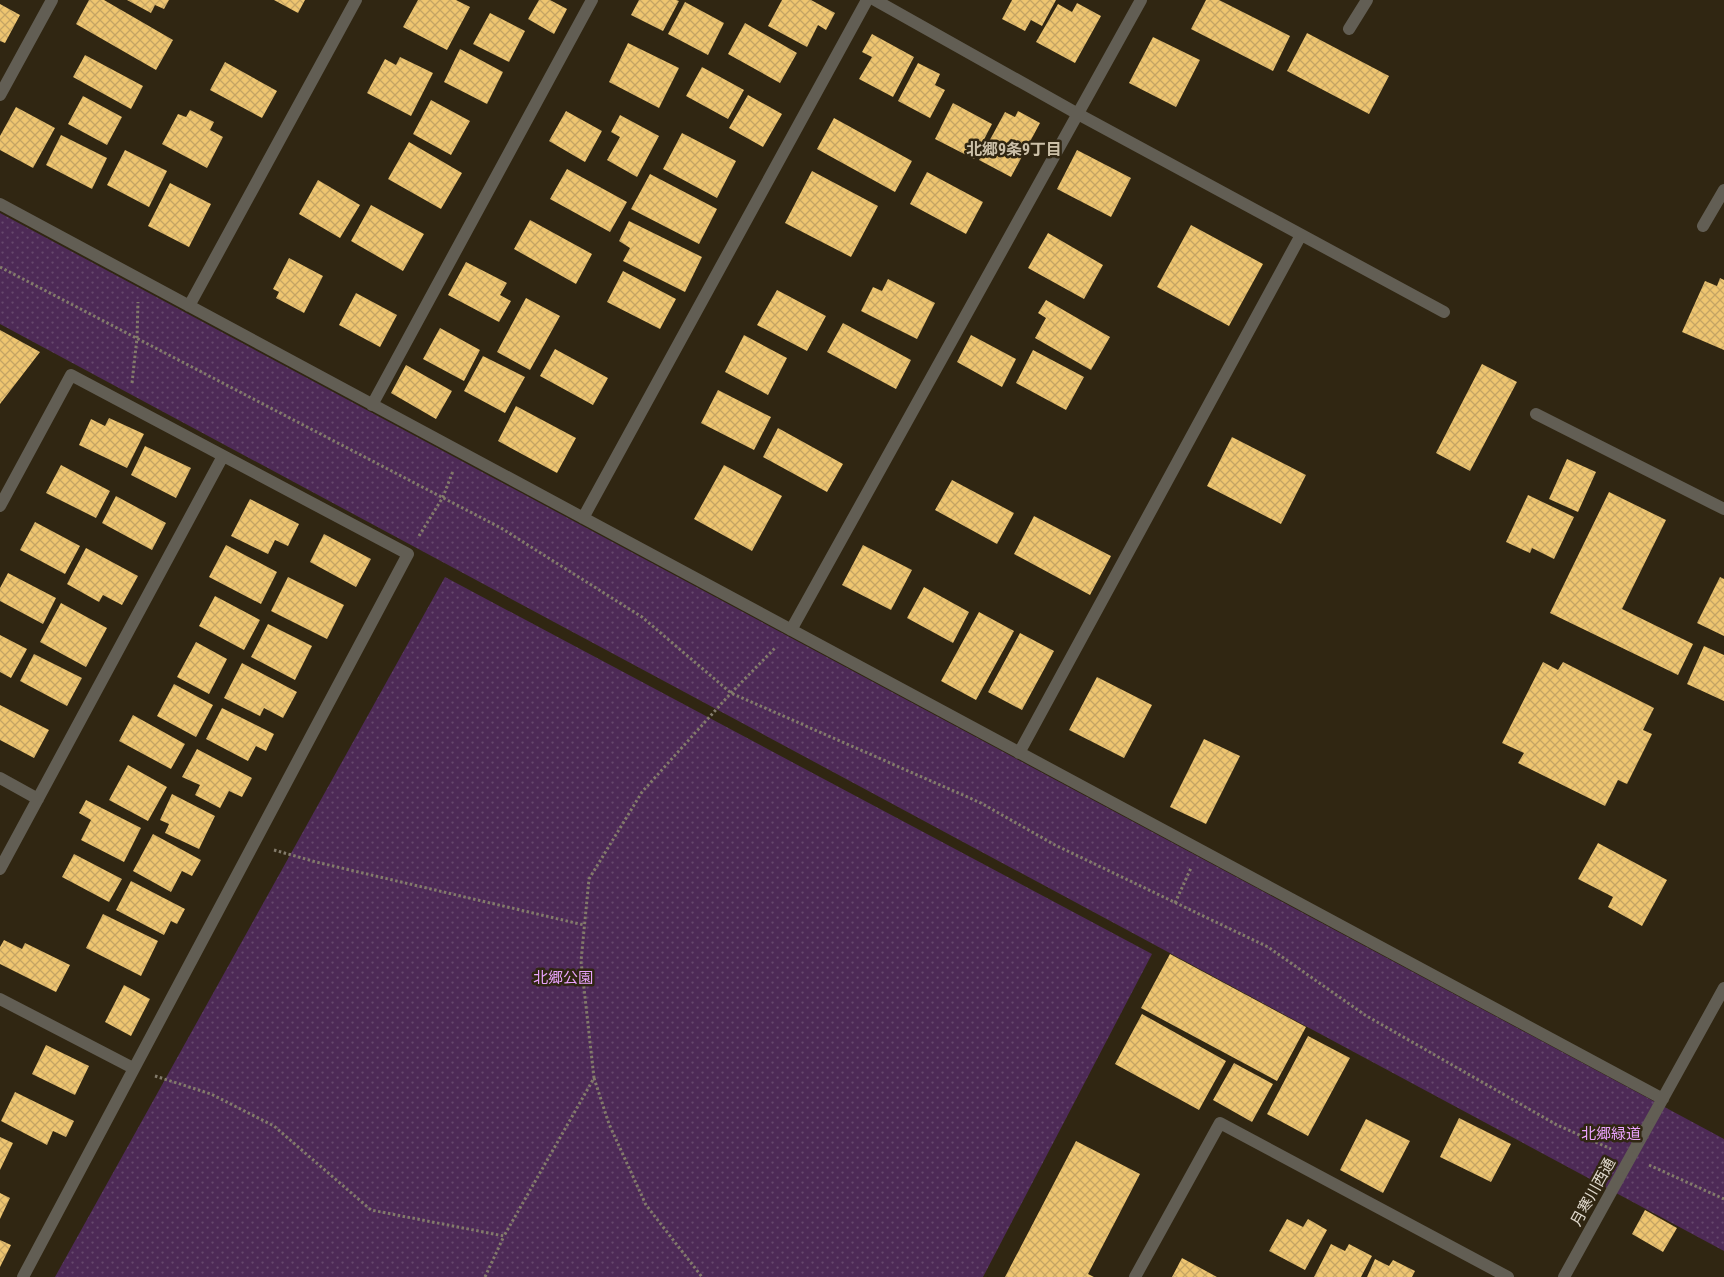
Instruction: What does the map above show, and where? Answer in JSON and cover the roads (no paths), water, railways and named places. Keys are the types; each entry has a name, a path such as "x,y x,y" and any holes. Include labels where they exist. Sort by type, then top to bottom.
{"street":[{"path":"0,95 52,0"},
{"path":"189,306 356,0"},
{"path":"372,405 592,0"},
{"path":"583,518 867,0"},
{"path":"875,0 1078,114 1444,312"},
{"path":"791,630 1141,0"},
{"path":"1349,29 1367,0"},
{"path":"1703,226 1724,190"},
{"path":"0,204 1663,1099"},
{"path":"1019,752 1300,235"},
{"path":"0,506 71,375 408,554 23,1277"},
{"path":"1536,414 1724,509"},
{"path":"0,869 223,456"},
{"path":"0,778 38,799"},
{"name":"月寒川西通","path":"1564,1277 1724,988"},
{"path":"0,999 133,1068"},
{"path":"1135,1277 1220,1123 1508,1277"}],"district":[{"name":"北郷9条9丁目","path":"1014,149"}],"park label":[{"name":"北郷公園","path":"563,978"},
{"name":"北郷緑道","path":"1611,1134"}]}
